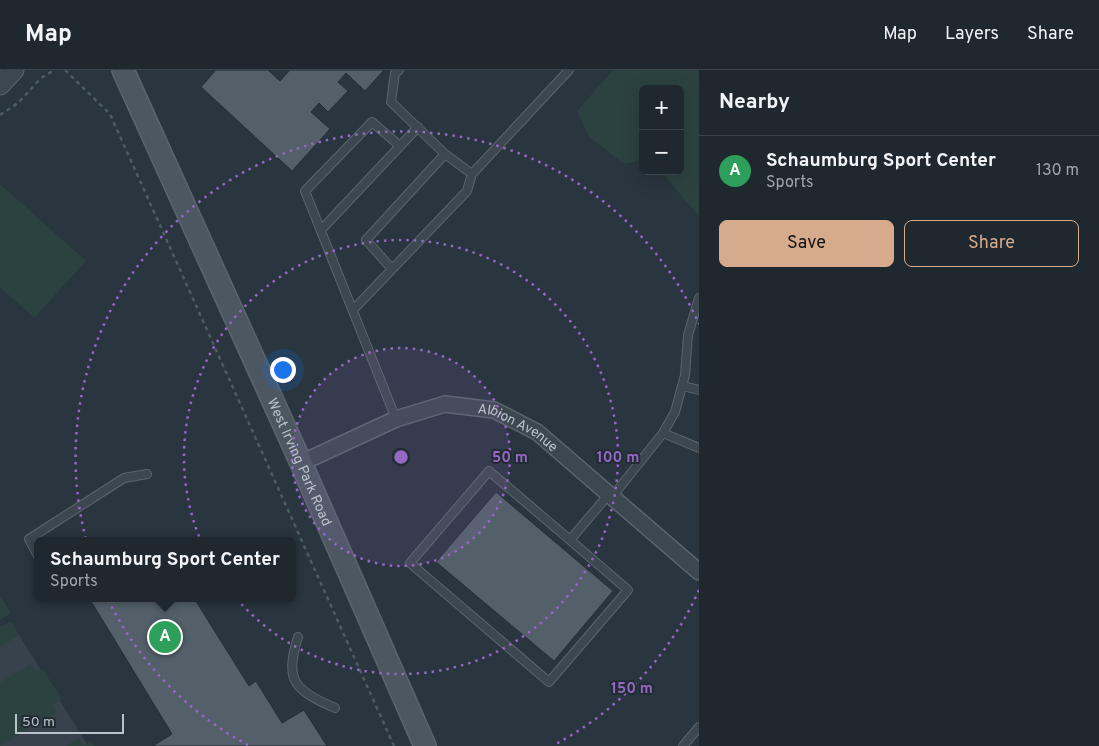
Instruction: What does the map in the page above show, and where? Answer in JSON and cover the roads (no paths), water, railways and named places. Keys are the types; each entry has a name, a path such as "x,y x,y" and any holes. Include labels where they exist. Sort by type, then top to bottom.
{"main road":[{"name":"West Irving Park Road","path":"123,70 302,463 424,746"}],"street":[{"path":"0,85 14,70"},
{"name":"Albion Avenue","path":"302,463 396,419 445,404 494,410 537,432 699,572"}],"lane":[{"path":"399,70 396,73 391,102 445,154 472,174"},
{"path":"353,310 467,191 472,174 569,70"},
{"path":"396,419 305,191 372,122 400,146"},
{"path":"321,230 418,127"},
{"path":"392,269 366,240 445,154"},
{"path":"570,540 663,433 675,412 683,386 688,335 699,298"},
{"path":"683,386 699,390"},
{"path":"663,433 699,448"},
{"path":"489,471 570,540 628,590 550,682 410,563 489,471"},
{"path":"34,548 29,539 124,478 147,474"},
{"path":"298,637 291,660 296,680 308,696 335,708"},
{"path":"683,746 699,727"}],"place":[{"name":"Schaumburg Sport Center","path":"165,637"}]}
